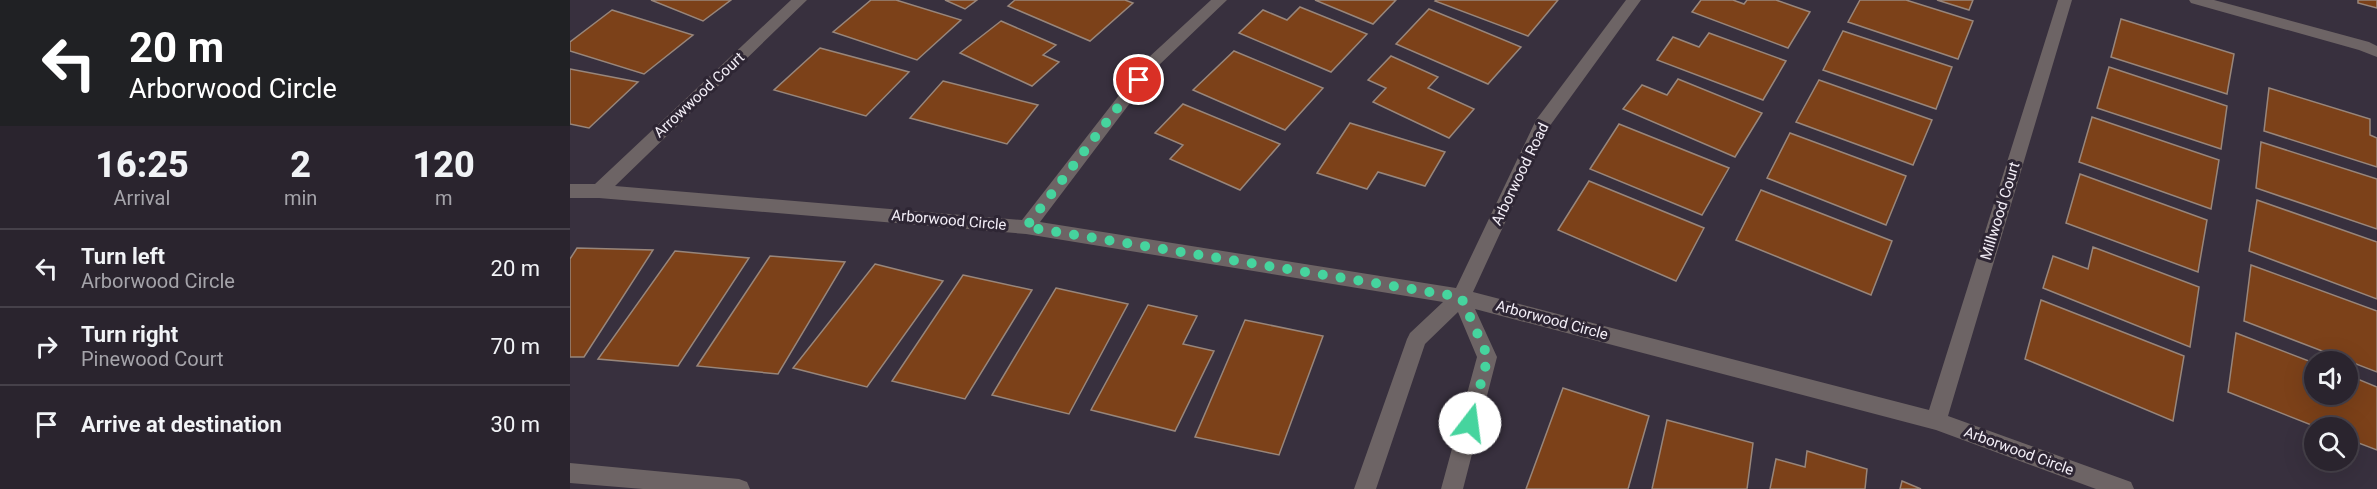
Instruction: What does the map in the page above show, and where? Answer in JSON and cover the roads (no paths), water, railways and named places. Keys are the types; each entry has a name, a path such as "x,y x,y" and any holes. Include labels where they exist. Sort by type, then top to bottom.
{"street":[{"name":"Arrowwood Court","path":"599,191 800,0"},
{"path":"1026,227 1153,62 1220,0"},
{"name":"Arborwood Road","path":"1365,489 1417,339 1461,297 1542,124 1634,0"},
{"name":"Millwood Court","path":"1936,421 2065,0"},
{"path":"2196,0 2364,46 2377,52"},
{"name":"Arborwood Circle","path":"570,191 599,191 1026,227 1461,297 1936,421 2123,489"},
{"path":"1452,489 1488,357 1461,297"},
{"path":"570,473 702,483 740,489"}]}
